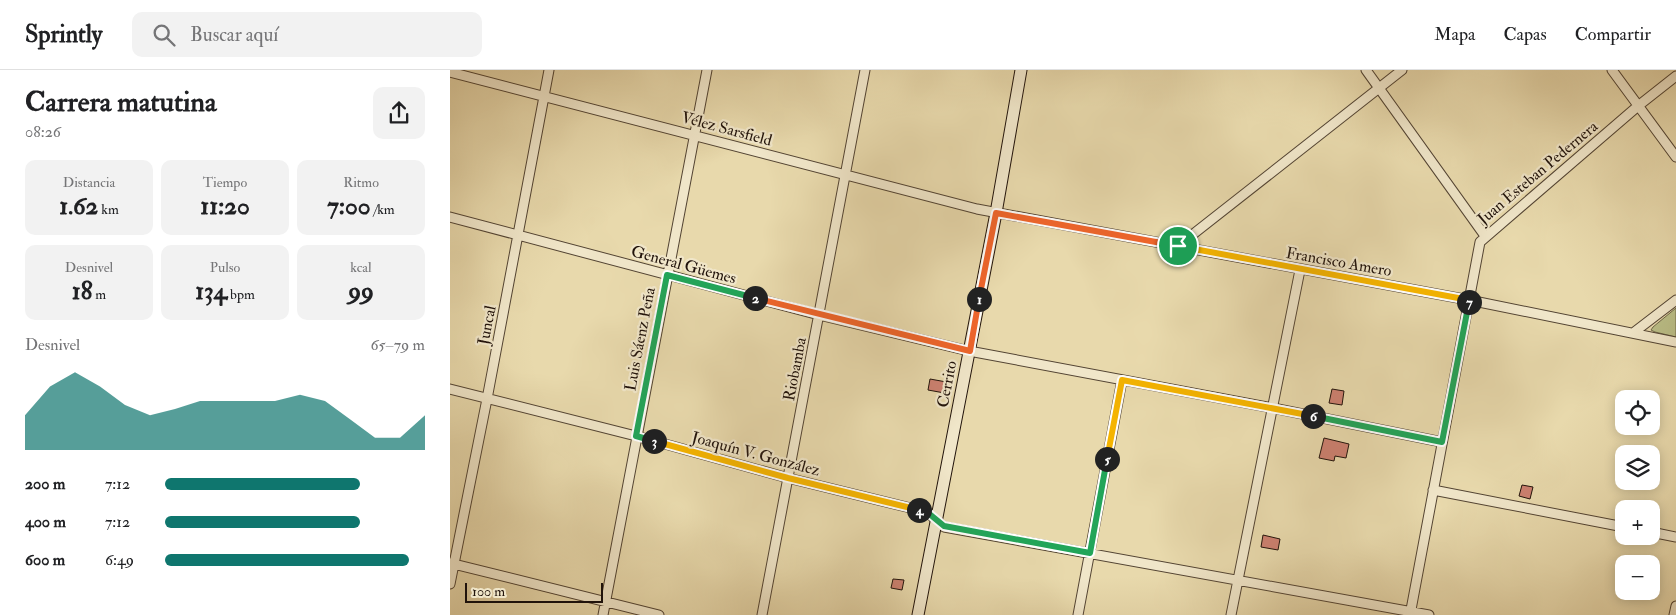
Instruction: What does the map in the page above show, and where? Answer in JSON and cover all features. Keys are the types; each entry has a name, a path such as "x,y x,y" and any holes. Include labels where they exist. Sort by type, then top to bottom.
{"main road":[{"name":"Cerrito","path":"918,615 970,351 1021,70"}],"street":[{"name":"Juncal","path":"450,584 452,564 487,399 549,70"},
{"name":"Luis Sáenz Peña","path":"603,615 707,70"},
{"name":"Riobamba","path":"762,615 865,70"},
{"path":"1366,70 1485,236"},
{"path":"1178,246 1402,70"},
{"path":"1612,70 1676,157"},
{"name":"Vélez Sarsfield","path":"450,72 996,213"},
{"name":"Juan Esteban Pedernera","path":"1410,613 1480,242 1638,106 1676,76"},
{"name":"Francisco Amero","path":"996,213 1469,300 1676,342"},
{"name":"General Güemes","path":"450,217 819,315 970,351 1442,442"},
{"path":"1231,615 1300,270"},
{"path":"1633,333 1676,300"},
{"path":"1078,615 1122,380"},
{"name":"Joaquín V. González","path":"450,389 636,436 788,478 927,512 944,526 1429,615"},
{"path":"1433,490 1615,525"},
{"path":"1660,534 1676,537"},
{"path":"452,564 659,615"},
{"path":"1674,615 1676,606"}],"green space":[{"path":"1676,308 1676,337 1651,330 1653,327"}],"building":[{"path":"930,379 952,383 950,394 928,390"},
{"path":"1332,389 1344,391 1342,405 1329,403"},
{"path":"1324,438 1349,444 1346,458 1335,456 1334,461 1319,458"},
{"path":"1522,485 1533,487 1530,499 1519,496"},
{"path":"1263,535 1280,539 1278,550 1261,547"},
{"path":"893,579 904,580 902,590 891,588"}],"route":[{"path":"996,213 1178,246 1469,300 1442,442 1122,380 1090,553 944,526 927,512 788,478 636,436 667,275 819,315 970,351 996,213"}]}
